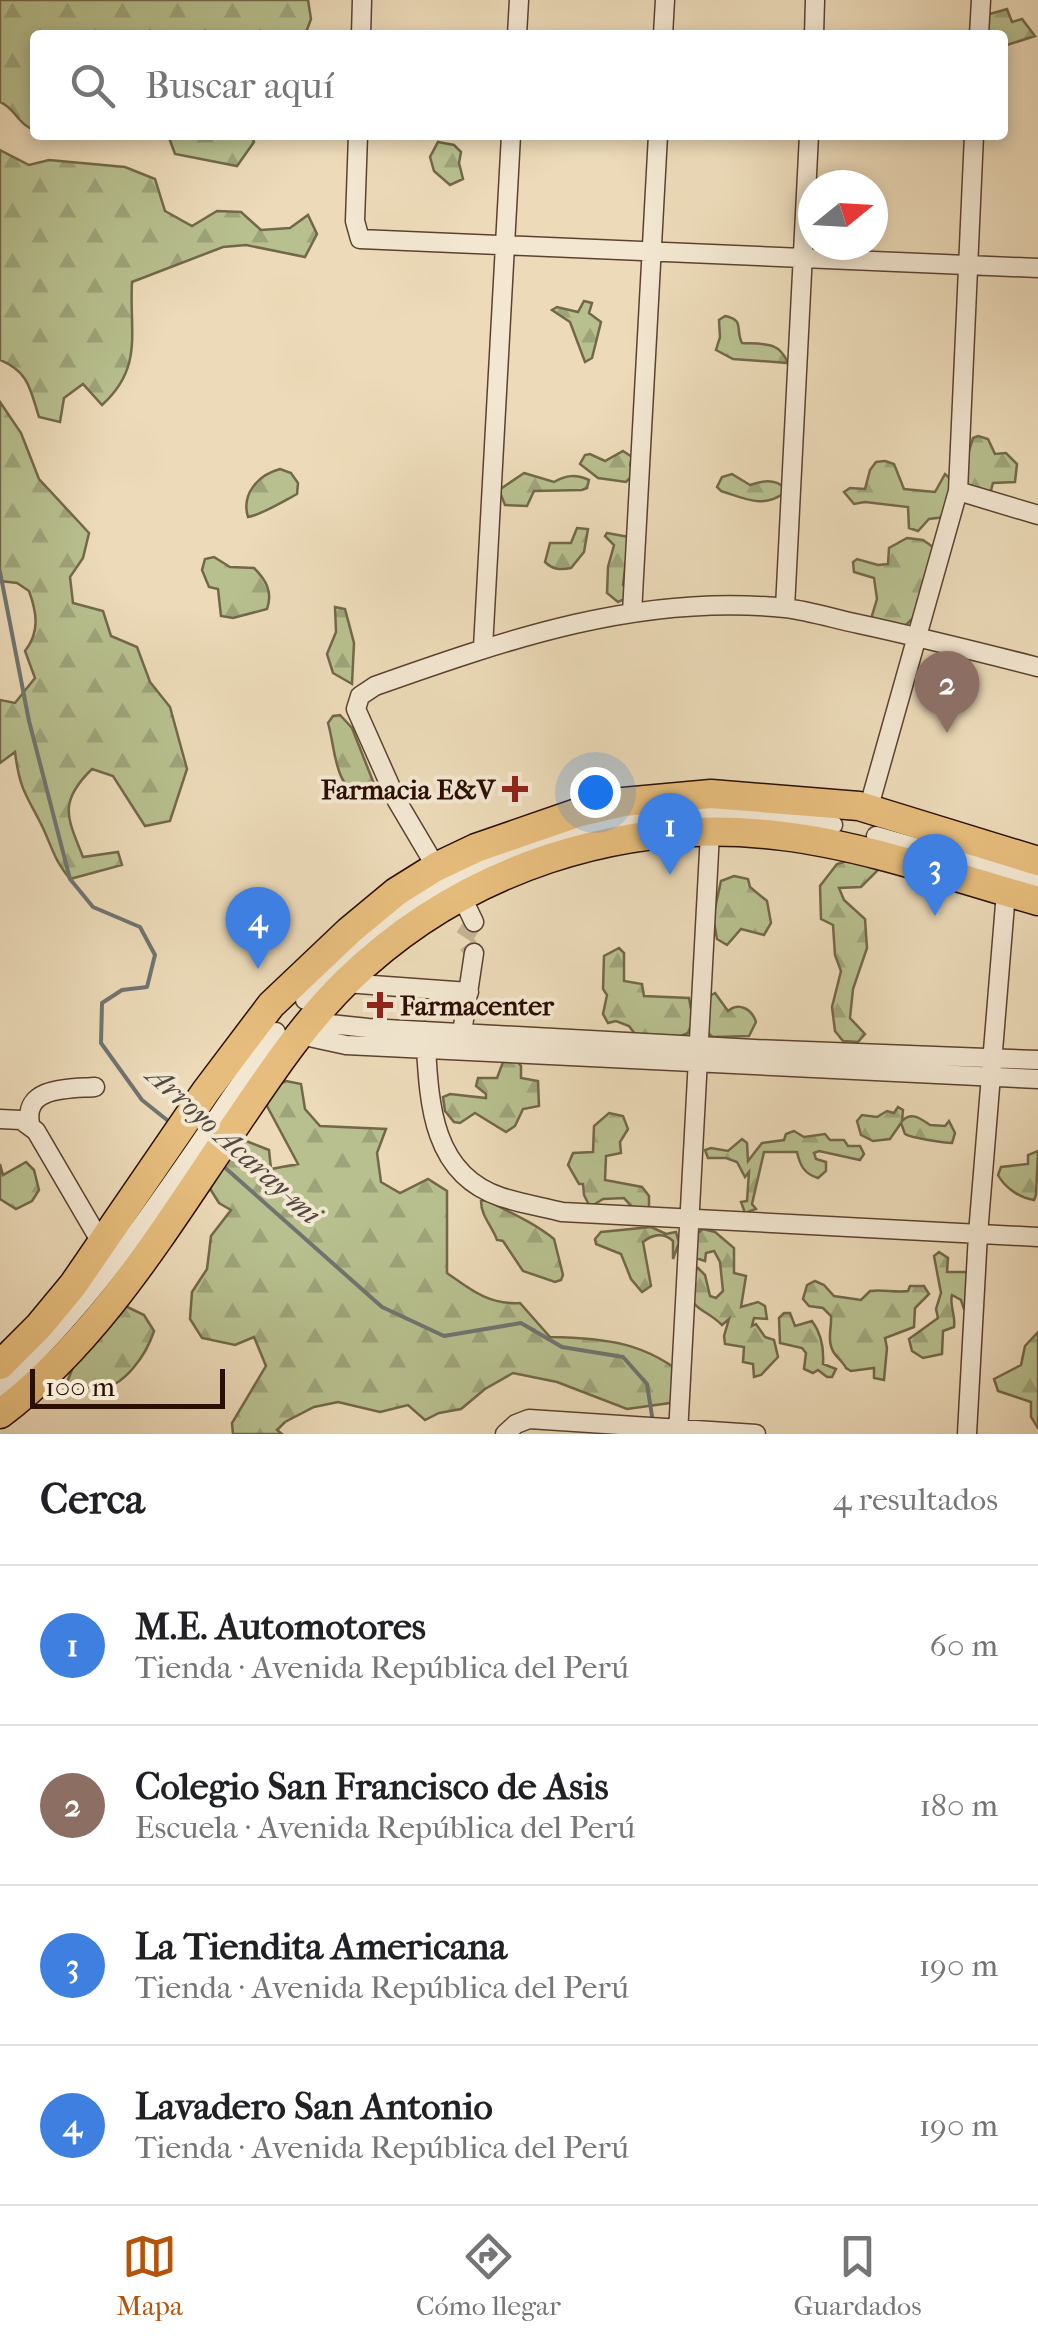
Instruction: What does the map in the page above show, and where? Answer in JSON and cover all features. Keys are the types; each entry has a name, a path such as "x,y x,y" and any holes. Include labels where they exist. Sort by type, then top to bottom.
{"highway":[{"path":"0,1370 102,1244 186,1160 222,1107 294,1018 361,920 436,866 546,821 623,802 711,794 857,827 1038,860"},
{"path":"0,1414 76,1345 146,1256 186,1160 222,1107 294,1018 344,983 407,929 461,895 545,859 638,836 782,836 857,827 1006,892 1038,901"}],"street":[{"path":"361,30 362,0"},
{"path":"517,30 519,0"},
{"path":"663,30 665,0"},
{"path":"814,30 815,0"},
{"path":"979,30 980,0"},
{"path":"358,140 355,222 360,239 798,258"},
{"path":"483,648 511,140"},
{"path":"632,612 658,140"},
{"path":"807,170 809,140"},
{"path":"857,827 918,637 958,491 974,140"},
{"path":"786,608 803,260"},
{"path":"850,260 1038,268"},
{"path":"958,491 1038,515"},
{"path":"436,866 397,801 356,709 360,696 375,686 483,648 561,625 632,612 786,608 1038,667"},
{"path":"1038,882 857,827 727,817 637,820 551,842 438,892 383,928 294,1018 346,1045 426,1040 993,1068 1038,1079"},
{"path":"678,1432 710,833"},
{"path":"967,1434 978,1234 1006,892"},
{"path":"461,895 474,922"},
{"path":"462,1033 474,954"},
{"path":"344,983 470,992"},
{"path":"426,1040 462,1033 698,1054"},
{"path":"426,1040 431,1114 442,1146 463,1177 497,1196 562,1212 1038,1237"},
{"path":"993,1068 1038,1060"},
{"path":"95,1087 51,1090 38,1096 28,1113 30,1124 102,1244"},
{"path":"0,1119 30,1124"},
{"path":"0,1370 39,1353 79,1307 186,1160"},
{"path":"505,1434 529,1419 678,1432 756,1434"}],"green space":[{"path":"0,0 308,0 311,19 307,30 30,30 30,128 0,102"},
{"path":"1007,9 1012,22 1022,19 1035,36 1008,45 1008,30 983,30 983,16"},
{"path":"170,140 254,142 237,166 175,154"},
{"path":"438,142 454,145 461,152 463,179 450,185 434,171 430,157"},
{"path":"0,150 29,165 49,160 125,167 155,179 165,211 192,226 217,211 241,212 261,230 290,228 308,215 317,234 305,257 246,245 223,247 132,282 132,348 124,377 115,391 102,405 83,384 64,398 60,422 39,417 23,376 0,360"},
{"path":"584,301 592,303 589,313 601,322 592,358 585,362 570,322 552,310 557,307 578,312"},
{"path":"725,316 737,323 742,343 775,347 788,363 733,359 716,350 719,320"},
{"path":"0,402 21,433 39,479 89,533 83,558 70,577 73,603 103,611 111,636 137,647 150,682 170,707 187,769 170,821 145,826 113,776 92,769 70,801 73,831 83,857 118,852 122,865 70,879 25,793 15,752 0,763 0,700 15,703 35,678 25,651 36,622 29,591 17,583 0,581"},
{"path":"973,438 988,439 995,454 1006,453 1017,464 1015,482 993,483 990,494 970,489 962,474"},
{"path":"623,451 632,457 630,465 634,469 626,482 598,478 580,464 585,455 605,461"},
{"path":"876,462 894,464 904,489 935,492 945,474 953,488 945,517 929,519 918,531 909,528 908,507 854,504 844,492 850,488 865,489 870,470"},
{"path":"280,469 291,473 298,483 297,494 248,517 247,501 253,487"},
{"path":"524,473 554,482 571,476 589,480 582,490 534,491 527,506 505,505 499,490"},
{"path":"732,474 750,485 777,483 785,488 784,493 761,501 721,491 717,487 722,477"},
{"path":"577,528 588,529 584,552 571,568 548,565 545,562 550,543 571,543"},
{"path":"607,533 629,537 623,585 631,596 618,602 607,593 614,545 605,536"},
{"path":"907,538 923,540 933,547 922,609 902,629 871,619 877,599 874,578 854,572 853,562 857,559 888,564 889,548"},
{"path":"214,557 230,567 254,568 267,587 267,609 233,618 221,616 218,589 209,587 202,570 205,559"},
{"path":"335,607 345,609 354,643 352,684 333,673 327,654 336,632"},
{"path":"340,715 352,728 378,794 371,802 349,789 338,769 328,723 333,716"},
{"path":"857,858 884,864 861,887 839,888 844,900 865,919 867,948 853,989 850,1018 865,1034 858,1042 843,1041 835,1031 832,1007 841,971 835,955 833,925 821,919 820,886 837,864"},
{"path":"734,876 748,879 750,887 767,901 771,923 764,935 741,929 727,945 717,939 713,917 721,881"},
{"path":"619,948 624,953 624,981 642,984 644,996 689,998 693,1020 688,1033 674,1039 635,1034 629,1026 616,1021 608,1023 603,1014 607,995 603,989 604,956"},
{"path":"715,993 728,1011 741,1007 751,1014 756,1022 749,1036 713,1037 706,1032 704,999"},
{"path":"516,1060 521,1066 521,1078 538,1081 539,1106 523,1109 515,1126 506,1132 475,1113 460,1123 454,1122 445,1111 443,1097 450,1094 486,1098 476,1086 478,1078 497,1078 503,1062"},
{"path":"286,1081 301,1084 305,1109 320,1126 386,1129 377,1153 381,1182 400,1193 428,1179 447,1191 447,1273 490,1299 520,1303 550,1337 607,1341 658,1357 690,1380 677,1402 627,1409 557,1382 513,1373 461,1409 425,1420 408,1405 380,1412 338,1402 314,1407 285,1422 277,1430 282,1434 233,1434 232,1423 266,1366 254,1337 235,1345 202,1338 190,1319 192,1292 207,1269 211,1236 231,1210 219,1203 209,1187 217,1157 246,1141 269,1150 271,1169 298,1164 267,1106 268,1089"},
{"path":"898,1107 903,1110 902,1121 913,1116 930,1125 945,1126 949,1121 955,1133 952,1143 908,1136 901,1123 890,1139 873,1141 861,1135 857,1121 862,1115 877,1117 887,1111 894,1113"},
{"path":"609,1113 623,1116 628,1129 620,1142 621,1153 606,1156 605,1180 642,1187 649,1196 649,1207 645,1209 635,1208 624,1198 603,1199 590,1207 583,1184 579,1184 568,1165 573,1153 593,1152 594,1126"},
{"path":"794,1131 804,1137 825,1134 830,1140 844,1140 848,1146 860,1146 864,1154 860,1160 814,1153 816,1159 826,1162 826,1171 818,1178 803,1168 797,1152 764,1152 752,1204 756,1209 745,1213 741,1202 747,1201 749,1172 745,1177 737,1162 708,1158 705,1150 728,1151 742,1139 747,1143 748,1161 762,1143 784,1140 786,1134"},
{"path":"1038,1151 1034,1200 1013,1192 998,1175 1001,1167 1028,1164 1028,1155"},
{"path":"26,1162 34,1170 39,1190 32,1201 16,1209 0,1199 0,1164 3,1175"},
{"path":"486,1200 554,1239 561,1280 555,1282 523,1271 503,1241 497,1240 483,1211 481,1201"},
{"path":"651,1227 666,1234 676,1232 679,1243 673,1259 673,1241 666,1236 650,1237 643,1242 651,1286 642,1292 631,1279 621,1254 596,1244 595,1239 601,1232"},
{"path":"703,1229 715,1232 734,1248 734,1273 746,1276 741,1307 758,1302 765,1306 767,1319 754,1318 752,1326 756,1324 765,1337 774,1340 778,1357 761,1375 754,1377 753,1364 743,1362 744,1347 725,1344 729,1319 722,1325 690,1296 690,1275 698,1268 705,1275 710,1296 716,1298 723,1291 720,1262 714,1251 706,1253 705,1261 696,1258 695,1235"},
{"path":"939,1252 948,1258 947,1272 973,1272 970,1311 952,1295 954,1327 943,1331 942,1354 923,1358 912,1351 909,1339 938,1318 936,1309 941,1293 934,1256"},
{"path":"815,1281 834,1296 861,1300 870,1291 908,1291 910,1286 924,1286 929,1294 915,1308 914,1327 885,1338 884,1380 874,1378 874,1368 851,1371 835,1354 830,1341 831,1316 803,1299 807,1285"},
{"path":"86,1287 144,1315 154,1331 140,1359 116,1383 95,1389 80,1384 80,1389 72,1394 64,1390 75,1362 49,1360 46,1342 61,1334 72,1338 76,1330 63,1313"},
{"path":"790,1313 795,1326 812,1321 822,1341 823,1364 836,1369 832,1377 804,1369 806,1353 802,1348 780,1343 779,1318"},
{"path":"1038,1332 1038,1428 1031,1417 1031,1402 998,1391 994,1379 1021,1365 1025,1346"}],"waterway":[{"name":"Arroyo Acaray-mi","path":"0,572 29,721 70,879 93,907 140,927 155,955 147,987 122,990 102,1003 101,1043 142,1100 172,1124"},
{"name":"Arroyo Acaray-mi","path":"222,1165 382,1307 444,1336 521,1323 562,1347 623,1357 647,1384 652,1416"}],"tunnel":[{"path":"474,922 463,939 474,953"}],"place":[{"name":"Colegio San Francisco de Asis","path":"947,733"},
{"name":"Farmacia E&V","path":"515,789"},
{"name":"M.E. Automotores","path":"670,875"},
{"name":"La Tiendita Americana","path":"935,916"},
{"name":"Lavadero San Antonio","path":"258,969"},
{"name":"Farmacenter","path":"380,1005"}]}
